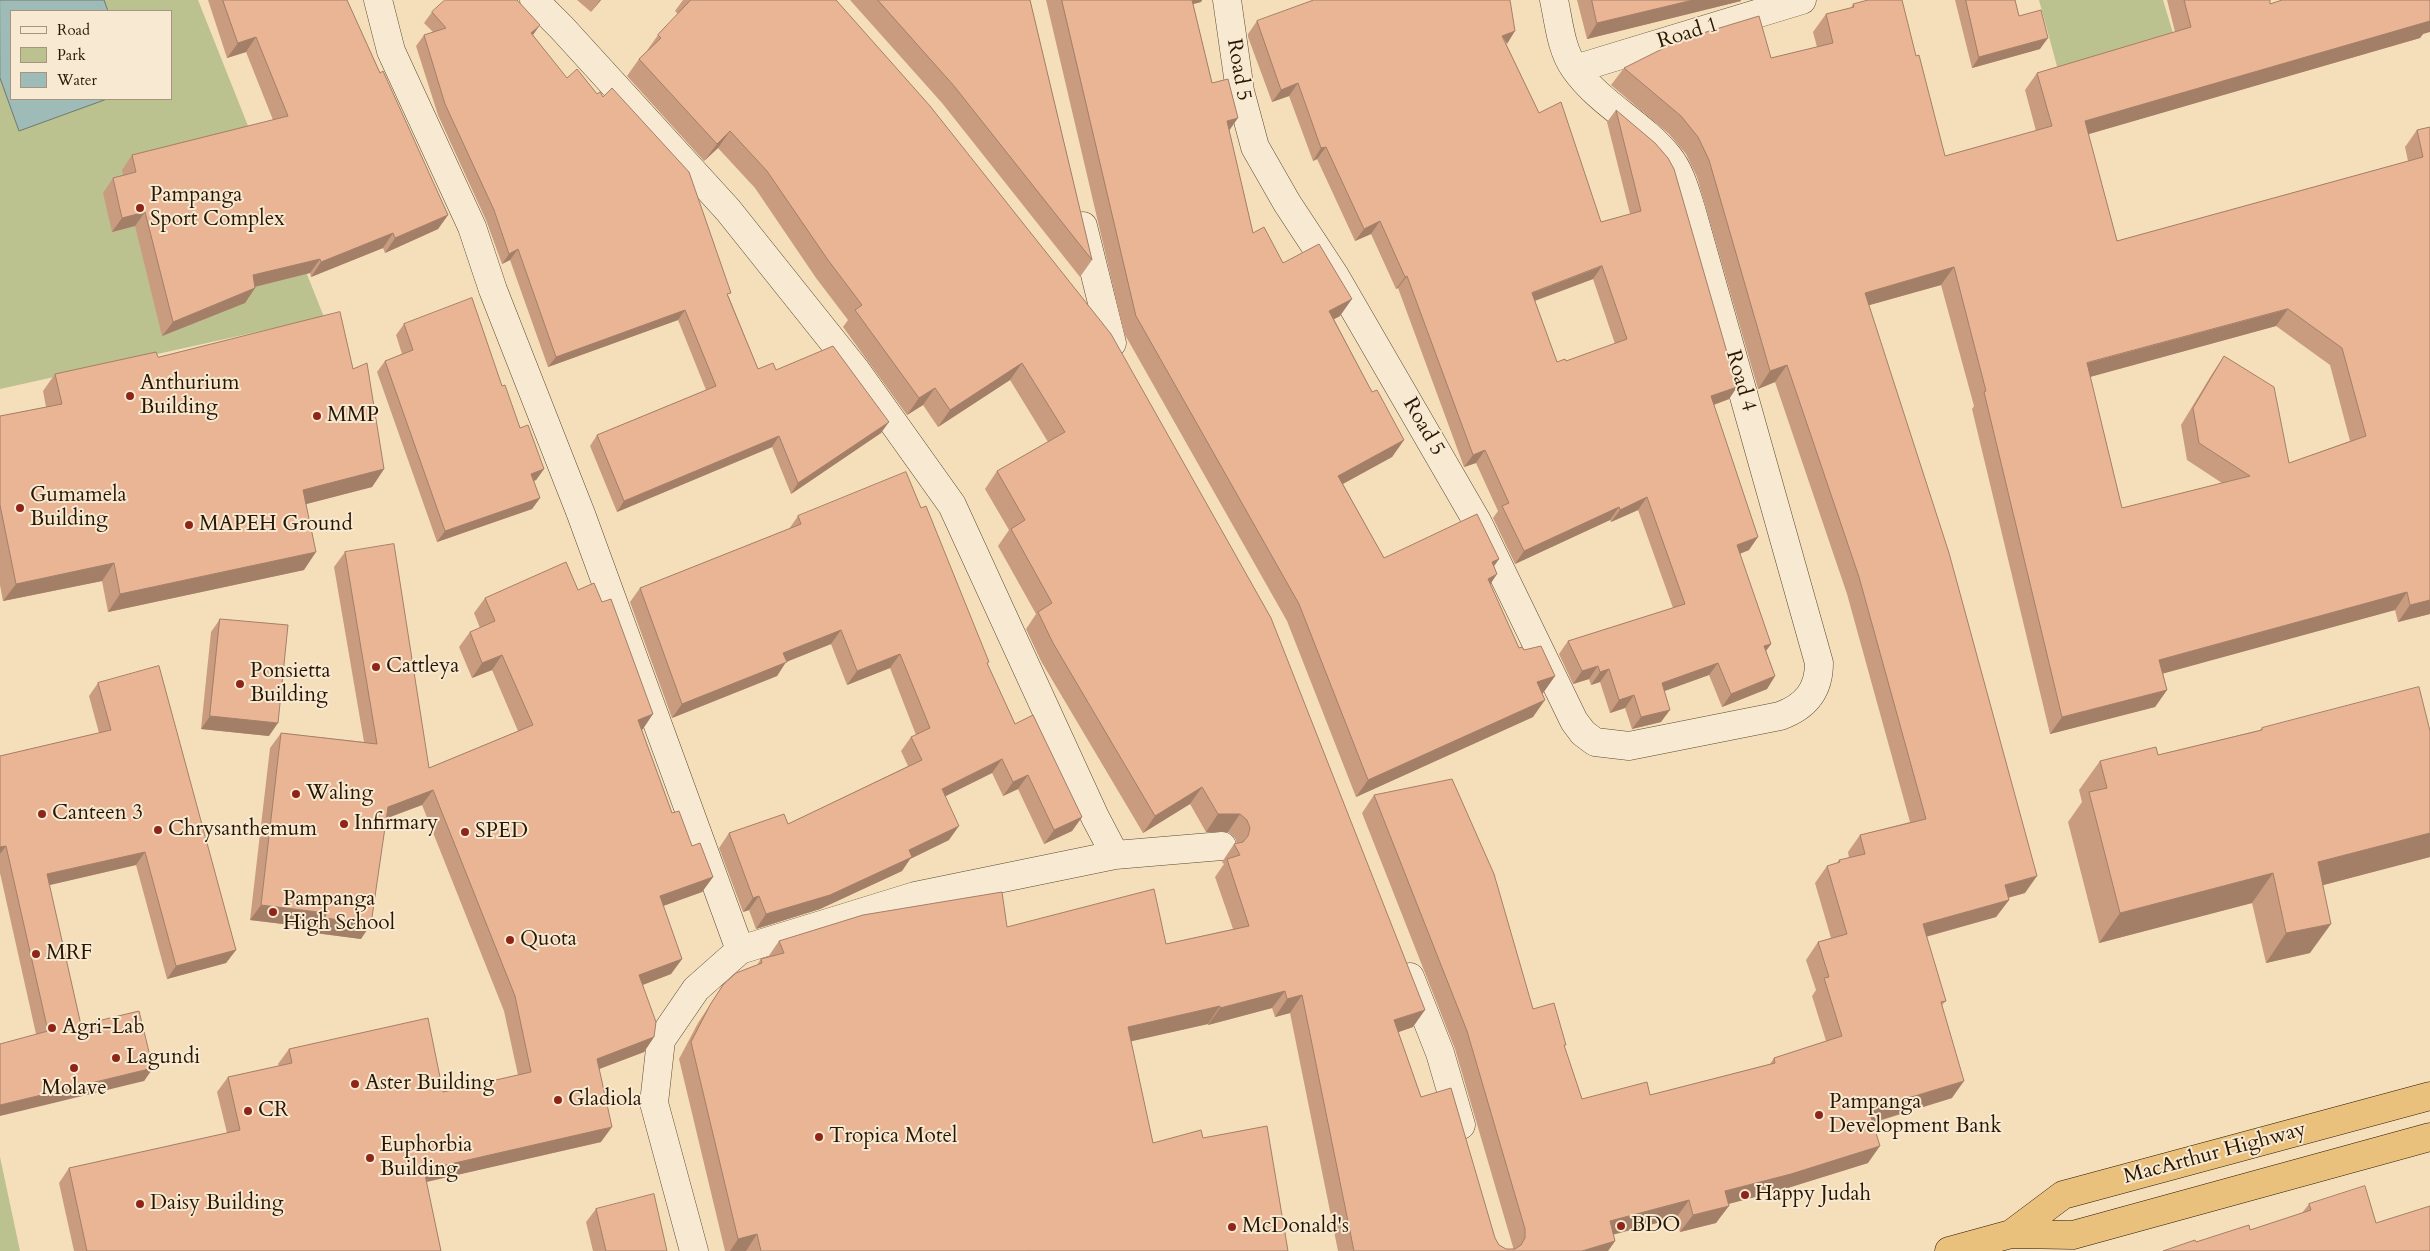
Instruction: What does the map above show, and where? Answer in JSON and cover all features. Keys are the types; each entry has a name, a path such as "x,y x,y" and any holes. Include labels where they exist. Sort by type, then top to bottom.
{"highway":[{"name":"MacArthur Highway","path":"2011,1234 2063,1195 2430,1096"},
{"name":"MacArthur Highway","path":"1949,1251 2011,1234 2074,1235 2430,1137"}],"street":[{"path":"378,0 391,50 472,227 493,290 581,514 740,950"},
{"path":"534,0 562,28 728,210 855,369 952,506 1095,817 1115,855"},
{"name":"Road 5","path":"1227,0 1240,91 1255,147 1287,203 1335,276 1478,523 1574,721 1583,733 1594,742 1611,745 1629,746 1708,731"},
{"name":"Road 4","path":"1554,0 1566,52 1575,68 1604,100 1656,143 1678,173 1692,212 1819,663 1819,677 1815,689 1805,702 1795,710 1758,722 1708,731"},
{"name":"Road 1","path":"1575,68 1802,0"},
{"path":"1076,198 1112,343"},
{"path":"1074,293 1112,343 1126,369"},
{"path":"694,1251 654,1103 661,1040 696,989 740,950 915,896 1115,855 1222,846"},
{"path":"1400,952 1440,1053 1468,1147"}],"green space":[{"name":"Pampanga Sport Complex","path":"0,0 198,0 324,317 0,389"},
{"path":"2039,0 2163,0 2177,46 2061,81"},
{"path":"0,1157 20,1251 0,1251"}],"water":[{"path":"0,0 104,0 108,10 10,10 10,100 104,100 19,131 0,78"}],"building":[{"path":"223,0 347,0 380,73 383,71 448,215 395,238 393,233 321,262 320,259 253,275 255,288 173,322 145,212 122,218 113,178 136,172 132,155 288,116 256,37 238,43"},
{"path":"445,0 517,0 540,25 531,33 567,78 577,69 597,94 600,92 603,97 612,88 689,172 731,293 727,294 758,369 773,363 776,370 833,346 889,422 798,483 779,436 624,501 597,435 716,386 685,310 556,357 518,249 509,254 494,210 445,104 424,35 446,28 432,12"},
{"path":"691,0 836,0 930,106 1111,334 1271,618 1425,1010 1394,1020 1421,1097 1451,1088 1495,1238 1499,1245 1506,1249 1515,1249 1521,1245 1525,1238 1525,1229 1467,1031 1374,795 1452,779 1494,874 1533,1009 1554,1003 1566,1045 1564,1045 1582,1099 1647,1082 1650,1095 1775,1063 1774,1058 1842,1036 1824,978 1829,977 1818,942 1847,934 1827,866 1840,862 1839,860 1865,854 1860,835 1926,819 1859,577 1787,365 1770,371 1709,160 1698,137 1681,116 1624,68 1680,40 1759,16 1771,58 1833,43 1826,14 1854,7 1853,4 1868,0 1902,0 1916,56 1919,55 1945,156 2052,126 2037,73 2191,27 2184,0 2270,0 2270,4 2282,0 2430,0 2430,21 2085,121 2117,241 2423,157 2417,130 2430,127 2430,600 2410,605 2407,592 2159,660 2167,690 2062,717 1984,392 1986,391 1954,267 1865,293 1949,553 2037,876 2005,885 2009,900 1923,924 1946,1001 1941,1002 1964,1081 1869,1110 1880,1146 1791,1174 1725,1191 1729,1206 1693,1215 1689,1200 1610,1221 1615,1241 1582,1251 1354,1251 1302,995 1287,999 1285,991 1220,1008 1220,1006 1128,1027 1153,1143 1201,1130 1203,1138 1267,1126 1288,1251 761,1251 757,1234 738,1239 691,1042 710,1005 723,985 736,973 762,963 761,959 784,953 779,941 863,915 1002,892 1007,927 1154,889 1166,944 1249,926 1227,859 1240,855 1234,844 1243,842 1248,836 1250,828 1247,820 1240,814 1218,814 1202,787 1155,816 1053,643 1038,612 1052,603 1011,529 1025,520 997,471 1065,432 1022,363 950,410 935,388 919,398 855,310 862,305 828,260 767,171 730,131 717,144 639,59 661,38 658,35","holes":["2288,309 2342,348 2366,436 2289,463 2274,387 2224,356 2193,408 2199,443 2250,476 2122,508 2087,363"]},
{"path":"878,0 1030,0 1092,260 954,86"},
{"path":"1062,0 1192,0 1212,83 1228,79 1238,118 1227,121 1253,233 1264,227 1283,263 1319,244 1352,299 1329,311 1372,392 1377,390 1404,440 1338,476 1384,558 1477,514 1499,559 1492,562 1497,574 1488,579 1519,648 1522,647 1524,650 1541,646 1555,676 1537,682 1545,700 1368,780 1299,604 1136,316"},
{"path":"1314,0 1510,0 1515,31 1502,36 1539,113 1561,102 1601,222 1641,211 1616,110 1655,143 1668,158 1674,169 1737,387 1711,396 1758,537 1737,545 1771,644 1764,646 1775,676 1731,694 1718,663 1662,683 1670,710 1641,717 1634,695 1619,700 1609,669 1600,672 1598,666 1582,671 1568,641 1685,604 1647,497 1620,510 1619,507 1524,551 1502,506 1509,503 1485,450 1473,455 1407,276 1405,277 1380,221 1364,229 1326,147 1321,148 1298,83 1281,90 1257,21","holes":["1602,266 1627,339 1566,361 1565,359 1557,362 1532,293"]},
{"path":"1592,0 1693,0 1597,23"},
{"path":"1966,0 2015,0 2019,16 2041,10 2048,38 1979,57"},
{"path":"472,298 502,386 505,385 520,428 528,425 544,469 531,474 540,498 445,531 385,361 413,350 404,324"},
{"path":"340,312 353,369 367,363 384,469 303,490 316,552 120,594 114,563 16,584 0,505 0,416 62,404 55,374 156,352 158,357"},
{"path":"906,472 921,508 926,506 989,662 987,663 1015,724 1033,715 1082,817 1054,830 1028,775 1013,782 1002,759 942,789 959,826 909,850 912,857 830,895 766,914 759,896 753,898 729,833 784,814 788,824 922,760 911,737 930,728 900,654 857,671 841,630 783,653 787,662 682,704 640,588 801,524 798,516"},
{"path":"394,544 429,768 533,725 502,655 482,663 470,632 495,621 485,598 566,562 578,590 594,583 602,602 611,599 653,714 638,720 672,813 679,811 692,846 700,843 713,877 660,896 682,959 639,975 656,1022 654,1037 597,1059 612,1127 424,1170 441,1251 87,1251 69,1168 240,1130 228,1077 292,1063 289,1049 428,1018 443,1092 531,1072 515,996 433,790 388,807 371,924 325,918 326,913 261,905 281,733 377,744 345,552"},
{"name":"Ponsietta Building","path":"220,619 288,625 278,723 210,716"},
{"path":"159,666 236,950 176,966 145,852 47,874 81,1025 139,1011 153,1068 0,1105 0,1044 48,1031 6,846 0,847 0,756 111,730 98,683"},
{"path":"2419,687 2430,731 2430,833 2318,862 2331,924 2286,933 2273,873 2120,913 2089,792 2107,788 2100,761 2156,747 2158,755 2262,730 2262,728"},
{"path":"2365,1186 2376,1223 2430,1206 2430,1251 2163,1251 2249,1225 2250,1230 2311,1210 2309,1204"},
{"path":"654,1194 667,1251 606,1251 596,1209"}],"place":[{"name":"Pampanga Sport Complex","path":"140,208"},
{"name":"Anthurium Building","path":"130,396"},
{"name":"MMP","path":"317,416"},
{"name":"Gumamela Building","path":"20,508"},
{"name":"MAPEH Ground","path":"189,525"},
{"name":"Cattleya","path":"376,667"},
{"name":"Ponsietta Building","path":"240,684"},
{"name":"Waling","path":"296,794"},
{"name":"Canteen 3","path":"42,814"},
{"name":"Infirmary","path":"344,824"},
{"name":"Chrysanthemum","path":"158,830"},
{"name":"SPED","path":"465,832"},
{"name":"Pampanga High School","path":"273,912"},
{"name":"Quota","path":"510,940"},
{"name":"MRF","path":"36,954"},
{"name":"Agri-Lab","path":"52,1028"},
{"name":"Lagundi","path":"116,1058"},
{"name":"Molave","path":"74,1068"},
{"name":"Aster Building","path":"355,1084"},
{"name":"Gladiola","path":"558,1100"},
{"name":"CR","path":"248,1111"},
{"name":"Pampanga Development Bank","path":"1819,1115"},
{"name":"Tropica Motel","path":"819,1137"},
{"name":"Euphorbia Building","path":"370,1158"},
{"name":"Happy Judah","path":"1745,1195"},
{"name":"Daisy Building","path":"140,1204"},
{"name":"BDO","path":"1621,1226"},
{"name":"McDonald's","path":"1232,1227"}]}
